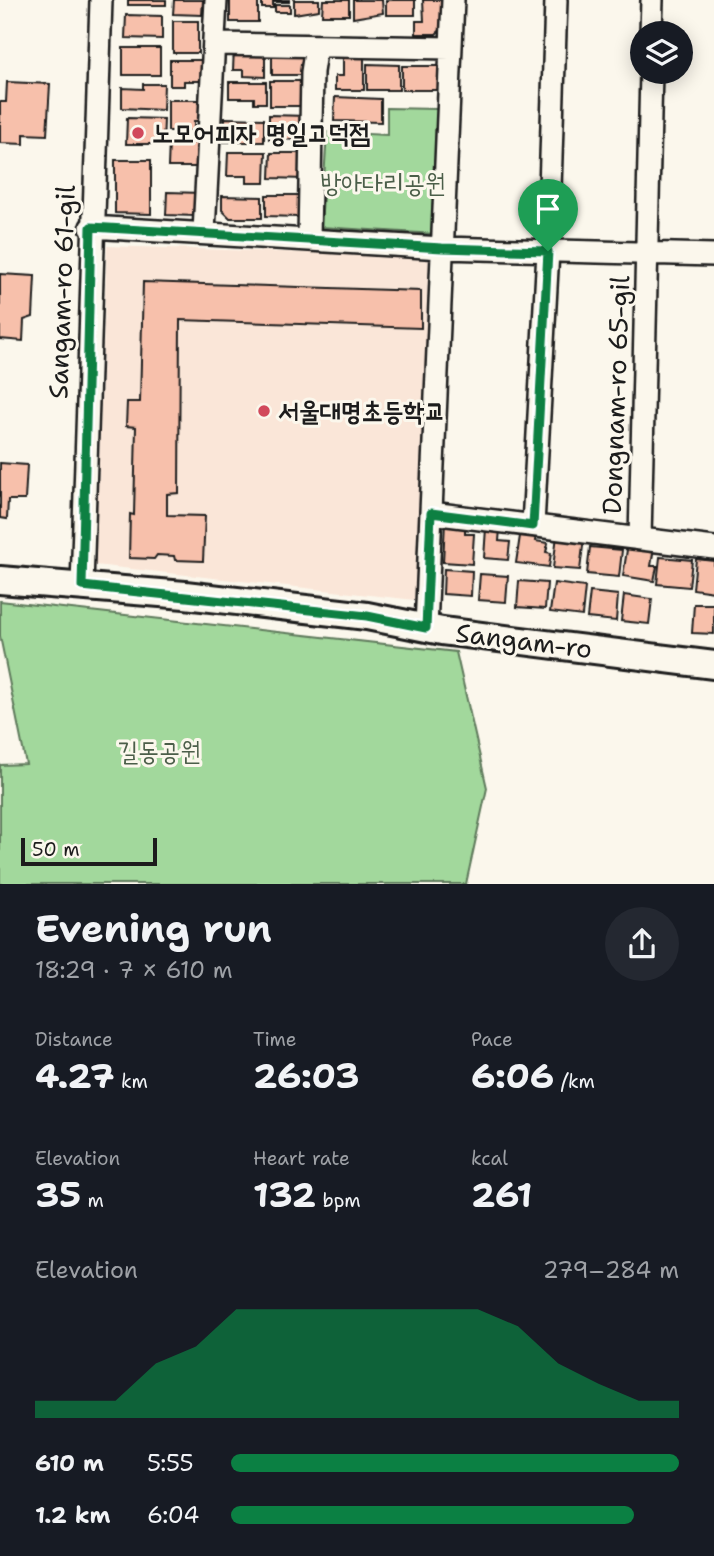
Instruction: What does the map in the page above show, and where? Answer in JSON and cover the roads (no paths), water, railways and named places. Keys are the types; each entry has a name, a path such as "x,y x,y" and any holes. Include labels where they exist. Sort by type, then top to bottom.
{"street":[{"name":"Sangam-ro 61-gil","path":"82,586 91,227 101,0"},
{"path":"204,232 216,0"},
{"path":"426,628 453,0"},
{"path":"533,526 548,251 556,0"},
{"path":"651,21 652,0"},
{"path":"214,44 450,48"},
{"path":"309,239 312,72 316,46"},
{"name":"Dongnam-ro 65-gil","path":"640,539 651,84"},
{"name":"Dongnam-ro 65-gil","path":"91,227 442,248 714,255"},
{"path":"431,513 714,548"},
{"name":"Sangam-ro","path":"0,580 367,616 426,628 714,666"}],"place":[{"name":"노모어피자 명일고덕점","path":"138,133"},
{"name":"서울대명초등학교","path":"264,411"}],"park label":[{"name":"방아다리공원","path":"383,183"},
{"name":"길동공원","path":"159,751"}]}
